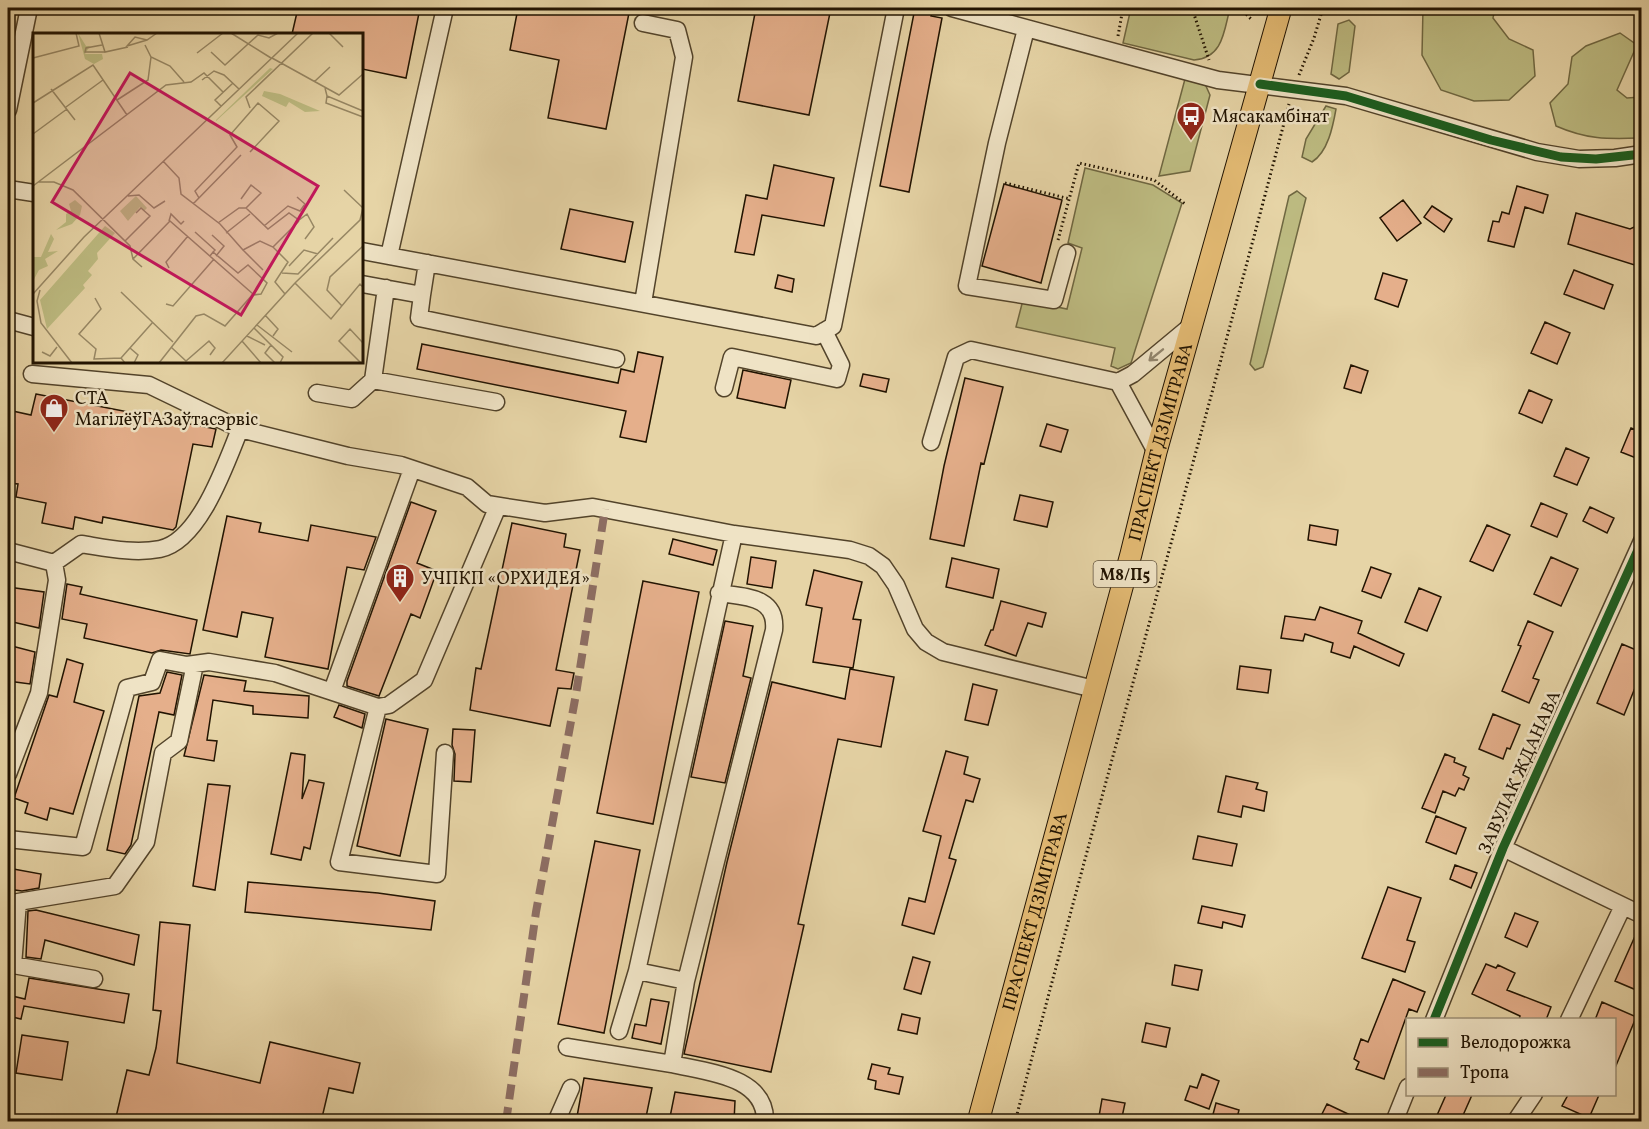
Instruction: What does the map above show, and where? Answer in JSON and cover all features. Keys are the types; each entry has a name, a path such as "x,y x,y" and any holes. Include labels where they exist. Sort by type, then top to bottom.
{"main road":[{"name":"ПРАСПЕКТ ДЗІМІТРАВА","path":"978,1122 1156,452 1281,8"}],"street":[{"path":"8,110 29,8"},
{"path":"389,256 444,8"},
{"path":"363,251 816,336 833,326 896,8"},
{"path":"952,8 1218,80 1346,96 1491,140 1562,157 1596,159 1641,154"},
{"path":"643,23 676,30 684,57 643,303"},
{"path":"1026,29 967,286 1054,300 1067,253"},
{"path":"8,189 33,194"},
{"path":"427,263 418,318 616,359"},
{"path":"363,284 422,295"},
{"path":"317,393 352,399 373,380 386,288"},
{"path":"8,320 33,327"},
{"path":"931,442 956,357 970,350 1118,382 1133,374 1192,325"},
{"path":"724,388 732,357 837,379 841,365 824,332"},
{"path":"32,374 149,385 240,429 348,456 412,469 467,487 487,504 545,513 593,507 734,534 850,550 869,556 883,566 897,585 915,629 926,642 943,652 1094,689"},
{"path":"373,380 495,402"},
{"path":"1118,382 1156,452"},
{"path":"8,551 54,563 81,544 144,550 163,548 186,533 210,498 240,429"},
{"path":"332,691 412,469"},
{"path":"8,839 83,847 127,688 152,682 160,660 195,664 209,662 275,673 378,707 389,705 424,680 498,506"},
{"path":"619,1031 637,971 719,592 734,534"},
{"name":"ЗАВУЛАК ЖДАНАВА","path":"1435,1018 1503,848 1641,541"},
{"path":"8,774 39,693 57,580 54,563"},
{"path":"672,1064 686,981 775,620 771,608 761,600 719,592"},
{"path":"94,979 13,965 18,902 115,886 146,842 163,753 179,741 195,664"},
{"path":"378,707 339,862 437,874 445,753"},
{"path":"1503,848 1641,915"},
{"path":"1570,1018 1623,906"},
{"path":"637,971 686,981"},
{"path":"567,1047 672,1064 747,1084 757,1094 765,1113 765,1122"},
{"path":"556,1122 571,1088"},
{"path":"1394,1122 1406,1090"},
{"path":"1515,1122 1532,1096"}],"path":[{"path":"1114,52 1123,8"},
{"path":"1192,8 1210,65"},
{"path":"1240,8 1252,20"},
{"path":"1014,1122 1161,575 1210,407 1293,89 1314,38 1323,8"},
{"path":"1067,253 1055,248 1078,163 1154,180 1185,204"},
{"path":"990,179 1070,199"}],"shaded area":[{"path":"1131,8 1230,8 1224,34 1217,49 1204,58 1194,60 1123,43"},
{"path":"1423,8 1495,8 1493,18 1509,39 1533,50 1535,76 1509,100 1474,101 1441,90 1422,55"},
{"path":"1349,20 1355,26 1349,72 1339,79 1331,74 1338,24"},
{"path":"1620,33 1637,45 1617,90 1627,98 1641,97 1641,138 1598,138 1556,126 1550,103 1568,84 1572,57 1586,46"},
{"path":"1185,79 1205,84 1210,95 1190,171 1159,176"},
{"path":"1326,106 1336,109 1333,123 1326,145 1318,158 1312,162 1302,157 1306,139"},
{"path":"1085,168 1153,185 1182,203 1131,363 1118,369 1111,366 1115,348 1016,327 1023,300 1067,309 1082,248 1068,243"},
{"path":"1297,191 1306,198 1263,367 1255,370 1250,364 1289,196"}],"building":[{"path":"298,8 420,8 406,78 363,69 363,33 292,33"},
{"path":"518,8 630,8 606,129 548,118 559,60 510,50"},
{"path":"756,8 831,8 809,115 738,101"},
{"path":"915,8 933,8 931,16 942,18 909,192 880,186"},
{"path":"774,165 834,178 824,226 762,215 754,255 735,252 746,195 767,199"},
{"path":"1004,184 1062,200 1041,283 982,266"},
{"path":"1517,186 1548,195 1543,213 1525,207 1514,247 1488,241 1493,221 1499,222 1502,212 1509,214"},
{"path":"1403,200 1421,223 1397,241 1380,218"},
{"path":"1432,206 1452,219 1444,232 1424,217"},
{"path":"570,209 633,222 625,262 561,249"},
{"path":"1576,213 1630,229 1641,224 1641,267 1568,244"},
{"path":"1574,270 1613,285 1604,309 1564,294"},
{"path":"1383,273 1407,280 1398,307 1375,299"},
{"path":"778,275 794,279 792,292 775,288"},
{"path":"1545,322 1570,333 1557,364 1531,353"},
{"path":"422,344 618,383 621,369 634,372 638,352 663,357 646,442 620,437 626,411 417,369"},
{"path":"1351,365 1368,371 1361,393 1344,388"},
{"path":"743,370 791,380 785,408 737,398"},
{"path":"863,374 889,379 886,392 860,386"},
{"path":"965,378 1003,387 984,464 981,463 964,546 930,539 944,466"},
{"path":"1529,390 1552,400 1542,423 1519,413"},
{"path":"36,394 216,429 212,447 193,444 176,527 173,530 103,517 102,523 75,517 73,529 42,523 46,503 16,497 18,484 8,483 8,410 31,415"},
{"path":"1047,424 1068,430 1061,452 1040,446"},
{"path":"1631,428 1641,432 1641,460 1621,452"},
{"path":"1566,448 1589,458 1577,485 1554,476"},
{"path":"1020,495 1053,502 1047,527 1014,520"},
{"name":"УЧПКП «ОРХИДЕЯ»","path":"411,502 436,511 417,563 437,571 420,618 411,614 379,696 347,686 347,681"},
{"path":"1541,503 1567,514 1557,537 1531,526"},
{"path":"1590,507 1614,518 1607,533 1583,521"},
{"path":"227,516 261,523 259,532 308,541 311,525 376,537 364,570 347,567 328,669 265,657 273,618 242,612 237,637 203,630"},
{"path":"512,523 566,534 564,547 580,550 556,670 574,673 571,689 558,688 550,726 470,710 476,668 481,669"},
{"path":"1310,525 1338,530 1336,545 1308,540"},
{"path":"1487,525 1510,535 1493,571 1470,561"},
{"path":"673,539 717,550 713,565 669,554"},
{"path":"751,557 776,561 772,588 747,584"},
{"path":"1551,557 1578,569 1561,606 1534,594"},
{"path":"952,558 999,569 993,598 946,587"},
{"path":"1371,567 1391,574 1381,598 1362,591"},
{"path":"814,570 862,582 853,619 861,620 853,668 813,662 822,608 806,605"},
{"path":"643,581 699,592 653,824 597,813"},
{"path":"67,584 82,587 80,594 197,620 190,654 161,650 152,653 84,638 87,624 62,619"},
{"path":"8,587 44,592 39,628 8,621"},
{"path":"1419,588 1441,597 1427,631 1405,622"},
{"path":"1001,601 1046,613 1042,627 1028,623 1016,656 985,645 993,630"},
{"path":"1320,607 1362,621 1358,633 1404,654 1399,666 1354,646 1350,658 1331,652 1333,643 1305,634 1303,641 1281,638 1285,616 1315,620"},
{"path":"725,621 753,626 743,676 751,678 725,783 691,777"},
{"path":"1528,621 1553,632 1533,678 1539,680 1529,703 1502,691 1521,646 1518,645"},
{"path":"1622,644 1641,652 1641,673 1624,715 1597,703"},
{"path":"8,645 35,652 30,684 8,681"},
{"path":"67,659 83,664 74,702 104,711 73,814 50,808 47,820 25,813 28,803 14,798 49,695 57,697"},
{"path":"1240,666 1271,670 1268,693 1237,689"},
{"path":"850,669 894,677 881,747 838,739 798,924 804,925 771,1072 684,1054 727,862 772,682 845,699"},
{"path":"167,672 182,675 174,715 159,712 131,845 125,854 107,850 139,696 160,693"},
{"path":"204,675 246,681 244,691 309,696 308,718 253,714 253,706 213,700 207,740 217,741 214,761 184,756"},
{"path":"973,684 997,690 988,725 965,720"},
{"path":"339,705 365,714 362,728 334,717"},
{"path":"1493,714 1520,725 1503,759 1479,749"},
{"path":"386,719 428,729 400,856 357,846"},
{"path":"453,729 475,730 471,782 454,781"},
{"path":"946,751 968,757 964,774 980,779 973,802 966,800 949,858 956,860 934,934 902,925 909,898 925,902 941,836 923,831"},
{"path":"291,753 305,755 302,799 309,780 324,783 310,849 304,847 301,860 271,854"},
{"path":"1445,754 1455,758 1454,762 1466,767 1463,775 1469,778 1464,790 1459,788 1455,796 1443,791 1435,813 1422,808"},
{"path":"1226,776 1258,783 1256,789 1267,792 1264,811 1243,806 1241,817 1218,812"},
{"path":"208,784 230,786 215,890 193,886"},
{"path":"1436,816 1466,828 1456,854 1426,842"},
{"path":"1198,836 1237,844 1232,866 1193,859"},
{"path":"595,841 640,850 604,1033 558,1024"},
{"path":"1455,865 1477,873 1471,888 1450,879"},
{"path":"8,868 41,874 39,888 22,891 8,889"},
{"path":"248,882 378,893 435,901 431,930 245,912"},
{"path":"1388,887 1421,898 1407,940 1415,942 1405,972 1362,958"},
{"path":"1202,906 1245,915 1242,927 1223,922 1222,928 1198,923"},
{"path":"36,910 139,935 134,965 45,940 41,959 26,957 28,911"},
{"path":"1515,913 1538,922 1527,947 1505,937"},
{"path":"160,922 190,925 177,1063 260,1083 270,1042 360,1063 353,1093 329,1088 321,1122 135,1122 116,1117 127,1070 149,1075 156,1048 161,1011 153,1010"},
{"path":"1641,925 1641,992 1615,981"},
{"path":"913,957 930,962 921,994 904,989"},
{"path":"1486,964 1496,968 1498,965 1515,973 1507,990 1551,1007 1547,1018 1520,1018 1520,1016 1472,994"},
{"path":"1175,965 1202,970 1198,990 1172,985"},
{"path":"29,978 129,994 124,1023 24,1006 21,1019 8,1016 8,995 25,999"},
{"path":"1393,979 1425,992 1417,1012 1409,1009 1384,1079 1356,1069 1359,1062 1354,1059 1361,1039 1368,1042"},
{"path":"651,999 669,1002 661,1044 632,1038 635,1024 646,1026"},
{"path":"1602,1002 1641,1019 1635,1020 1616,1066 1616,1018 1596,1018"},
{"path":"902,1014 920,1018 917,1034 898,1030"},
{"path":"1146,1023 1170,1028 1166,1047 1142,1042"},
{"path":"22,1035 68,1042 62,1080 16,1073"},
{"path":"872,1064 890,1068 888,1074 903,1077 899,1094 875,1089 876,1081 868,1079"},
{"path":"1202,1074 1219,1081 1209,1109 1185,1100 1190,1086 1197,1088"},
{"path":"584,1078 652,1088 645,1122 576,1122"},
{"path":"675,1092 735,1101 734,1122 669,1122"},
{"path":"1446,1096 1472,1096 1460,1122 1434,1122"},
{"path":"1567,1096 1599,1096 1589,1118 1562,1106"},
{"path":"1102,1099 1125,1103 1121,1122 1098,1122"},
{"path":"1216,1103 1239,1110 1236,1122 1211,1122"},
{"path":"1327,1104 1365,1122 1318,1122"}],"marked path":[{"path":"506,1122 536,912 576,694 605,509"}],"cycle path":[{"path":"1260,84 1346,96 1491,140 1561,157 1596,159 1642,154"},
{"path":"1435,1018 1503,848 1642,541"}],"place":[{"name":"Мясакамбінат","path":"1191,142"},
{"name":"СТА МагілёўГАЗаўтасэрвіс","path":"54,434"},
{"name":"УЧПКП «ОРХИДЕЯ»","path":"400,604"}]}
